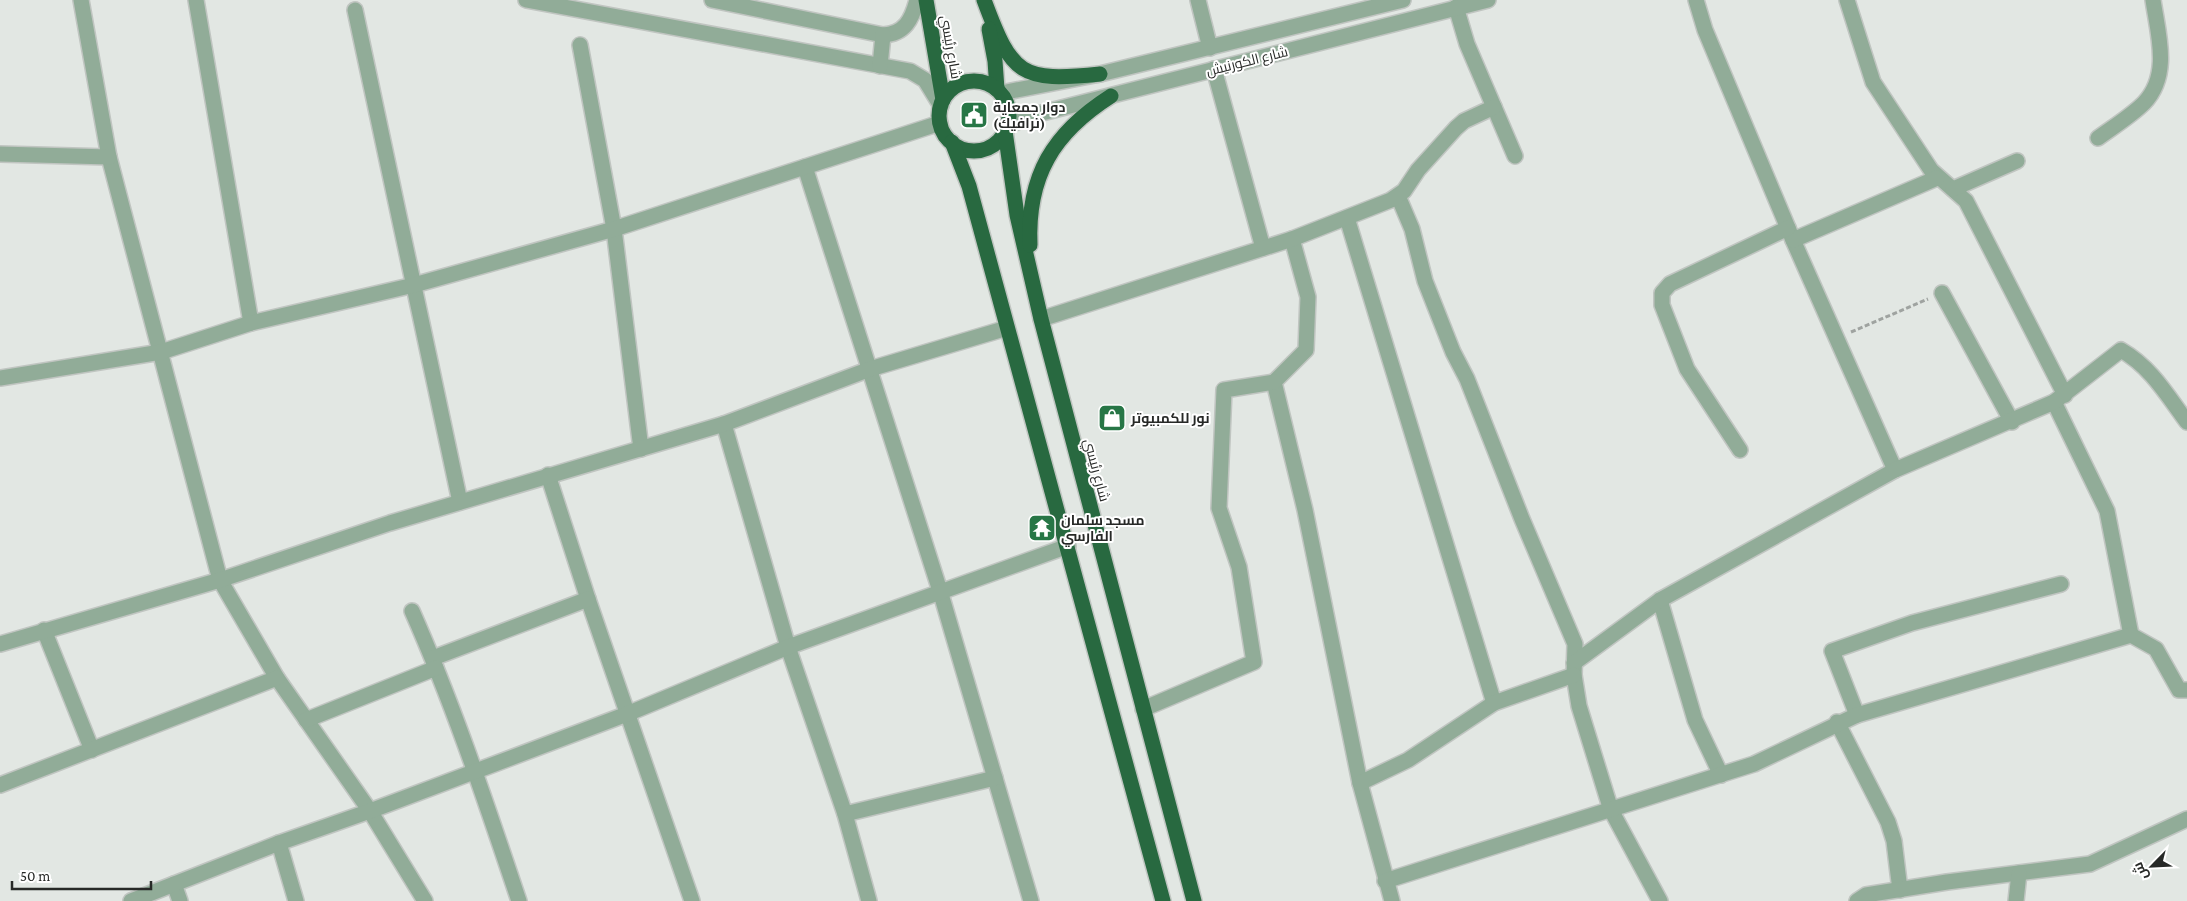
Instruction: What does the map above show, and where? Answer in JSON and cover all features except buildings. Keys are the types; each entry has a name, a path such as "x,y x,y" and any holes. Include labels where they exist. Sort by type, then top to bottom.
{"highway":[{"name":"شارع رئيسي","path":"926,0 942,103"},
{"path":"983,0 1008,54 1026,71 1045,78 1100,74"},
{"path":"952,142 962,148 978,150 994,144 1006,129 1008,109 999,91 983,0"},
{"path":"999,91 981,82 964,82 954,87 942,103 940,123 952,142 969,186 1163,901"},
{"path":"1031,279 1031,206 1043,165 1051,149 1065,133 1086,113 1111,96"},
{"name":"شارع رئيسي","path":"1006,129 1017,215 1031,279 1194,901"}],"street":[{"path":"82,0 109,156 220,580 277,678 370,811 425,901"},
{"path":"196,0 251,323"},
{"path":"526,0 910,71 919,75 942,103"},
{"path":"712,0 883,35 902,30 909,23 916,0"},
{"path":"1198,0 1210,48"},
{"name":"شارع الكورنيش","path":"999,91 1100,74 1403,0"},
{"name":"شارع الكورنيش","path":"1006,129 1030,116 1488,0"},
{"path":"1696,0 1705,30 1791,234 1895,470"},
{"path":"1847,0 1873,82 1937,178 1966,201 2060,399 2107,510 2131,635"},
{"path":"2098,138 2145,102 2155,88 2160,71 2161,53 2153,0"},
{"path":"1456,7 1462,31 1515,156"},
{"path":"355,10 460,502"},
{"path":"880,66 883,35"},
{"path":"580,45 614,229 641,449"},
{"path":"1214,69 1263,248"},
{"path":"1041,319 1292,239 1398,196 1418,170 1456,128 1464,121 1494,107"},
{"path":"0,378 161,352 251,323 414,284 614,229 940,123"},
{"path":"0,154 109,156"},
{"path":"1953,189 2017,161"},
{"path":"805,167 941,594 1031,901"},
{"path":"1740,450 1687,369 1662,305 1662,293 1670,284 1791,234 1937,178"},
{"path":"1398,196 1412,229 1425,281 1450,345 1467,380 1522,519 1576,644 1574,669 1579,706 1610,810 1660,901"},
{"path":"1347,218 1494,703"},
{"path":"1143,709 1254,662 1239,567 1219,508 1224,390 1274,382 1306,350 1308,297 1292,239"},
{"path":"1942,293 2012,422"},
{"path":"0,644 220,580 460,502 724,424 870,369 1007,328"},
{"path":"1360,783 1408,760 1494,703 1574,669 1660,600 1895,470 2012,422 2060,399 2121,350 2138,360 2151,374 2187,422"},
{"path":"1274,382 1305,510 1360,783 1385,881 1392,901"},
{"path":"724,424 788,647 845,814 869,901"},
{"path":"548,475 588,599 692,901"},
{"path":"131,901 279,843 370,811 628,714 788,647 941,594 1068,546"},
{"path":"1856,714 1832,651 1912,623 2061,584"},
{"path":"306,720 434,663 588,599"},
{"path":"1660,600 1695,720 1721,775"},
{"path":"412,611 475,771 519,901"},
{"path":"44,630 92,750"},
{"path":"1385,881 1754,764 1856,714 2131,635 2156,649 2179,690 2187,690"},
{"path":"0,785 277,678"},
{"path":"1837,722 1888,822 1894,841 1900,890"},
{"path":"845,814 995,778"},
{"path":"1857,901 1866,895 2090,864 2187,819"},
{"path":"279,843 296,901"},
{"path":"2016,901 2020,873"},
{"path":"174,884 180,901"}],"path":[{"path":"1836,339 1889,314 1942,293"}],"place":[{"name":"دوار جمعاية (ترافيك)","path":"974,115"},
{"name":"نور للكمبيوتر","path":"1112,418"},
{"name":"مسجد سلمان الفارسي","path":"1042,528"}]}
